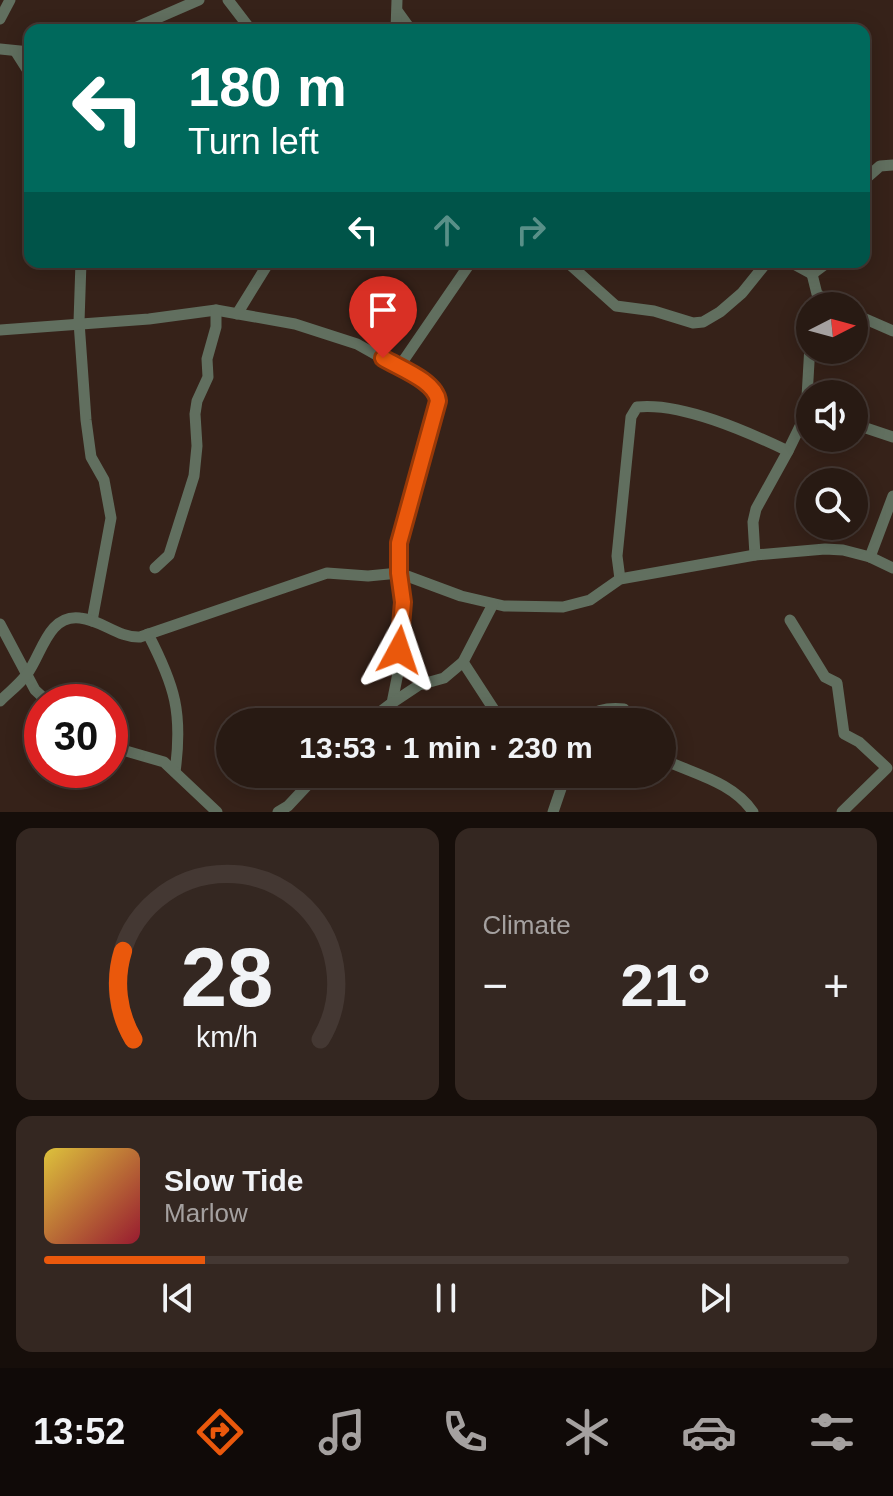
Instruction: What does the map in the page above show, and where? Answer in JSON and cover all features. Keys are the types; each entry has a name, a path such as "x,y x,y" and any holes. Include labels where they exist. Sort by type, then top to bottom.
{"street":[{"path":"0,19 10,0"},
{"path":"144,24 199,0"},
{"path":"228,0 246,24"},
{"path":"398,6 408,24"},
{"path":"0,49 24,52"},
{"path":"16,52 24,65"},
{"path":"870,175 880,166 893,165"},
{"path":"81,268 79,322 91,457 104,480 111,518 92,621"},
{"path":"237,314 265,268"},
{"path":"399,367 467,268"},
{"path":"574,268 616,306 654,311 693,323 703,322 720,312 742,293 762,268"},
{"path":"801,268 812,274"},
{"path":"812,274 820,268"},
{"path":"812,274 815,292"},
{"path":"155,568 169,555 194,476 197,446 195,414 197,401 208,377 207,359 216,327 216,310"},
{"path":"0,330 149,319 216,310 295,324 336,336 357,344 430,386 438,395 438,401 399,543 403,602 399,668 392,703"},
{"path":"868,320 893,331"},
{"path":"620,579 618,540 631,417 637,407 663,408 707,418 788,451"},
{"path":"868,429 893,437"},
{"path":"755,555 753,522 756,509 796,436"},
{"path":"870,557 893,496"},
{"path":"0,701 26,675 54,626 69,618 92,621 127,638 148,634 318,574 368,576 399,573 461,596 493,604 563,607 579,604 620,579 755,555 825,549 870,557 893,568"},
{"path":"385,708 419,685 444,678 463,662 493,604"},
{"path":"790,620 825,677 837,683 844,734 859,742 890,768 842,812"},
{"path":"0,624 31,684"},
{"path":"148,634 171,685 178,712 180,732 175,772"},
{"path":"463,662 493,708"},
{"path":"128,752 164,762 217,812"},
{"path":"676,765 727,787 743,797 753,812"},
{"path":"278,812 306,788"},
{"path":"553,812 561,788"}],"route":[{"path":"383,358 430,386 438,395 399,543 403,602 399,650"}]}
